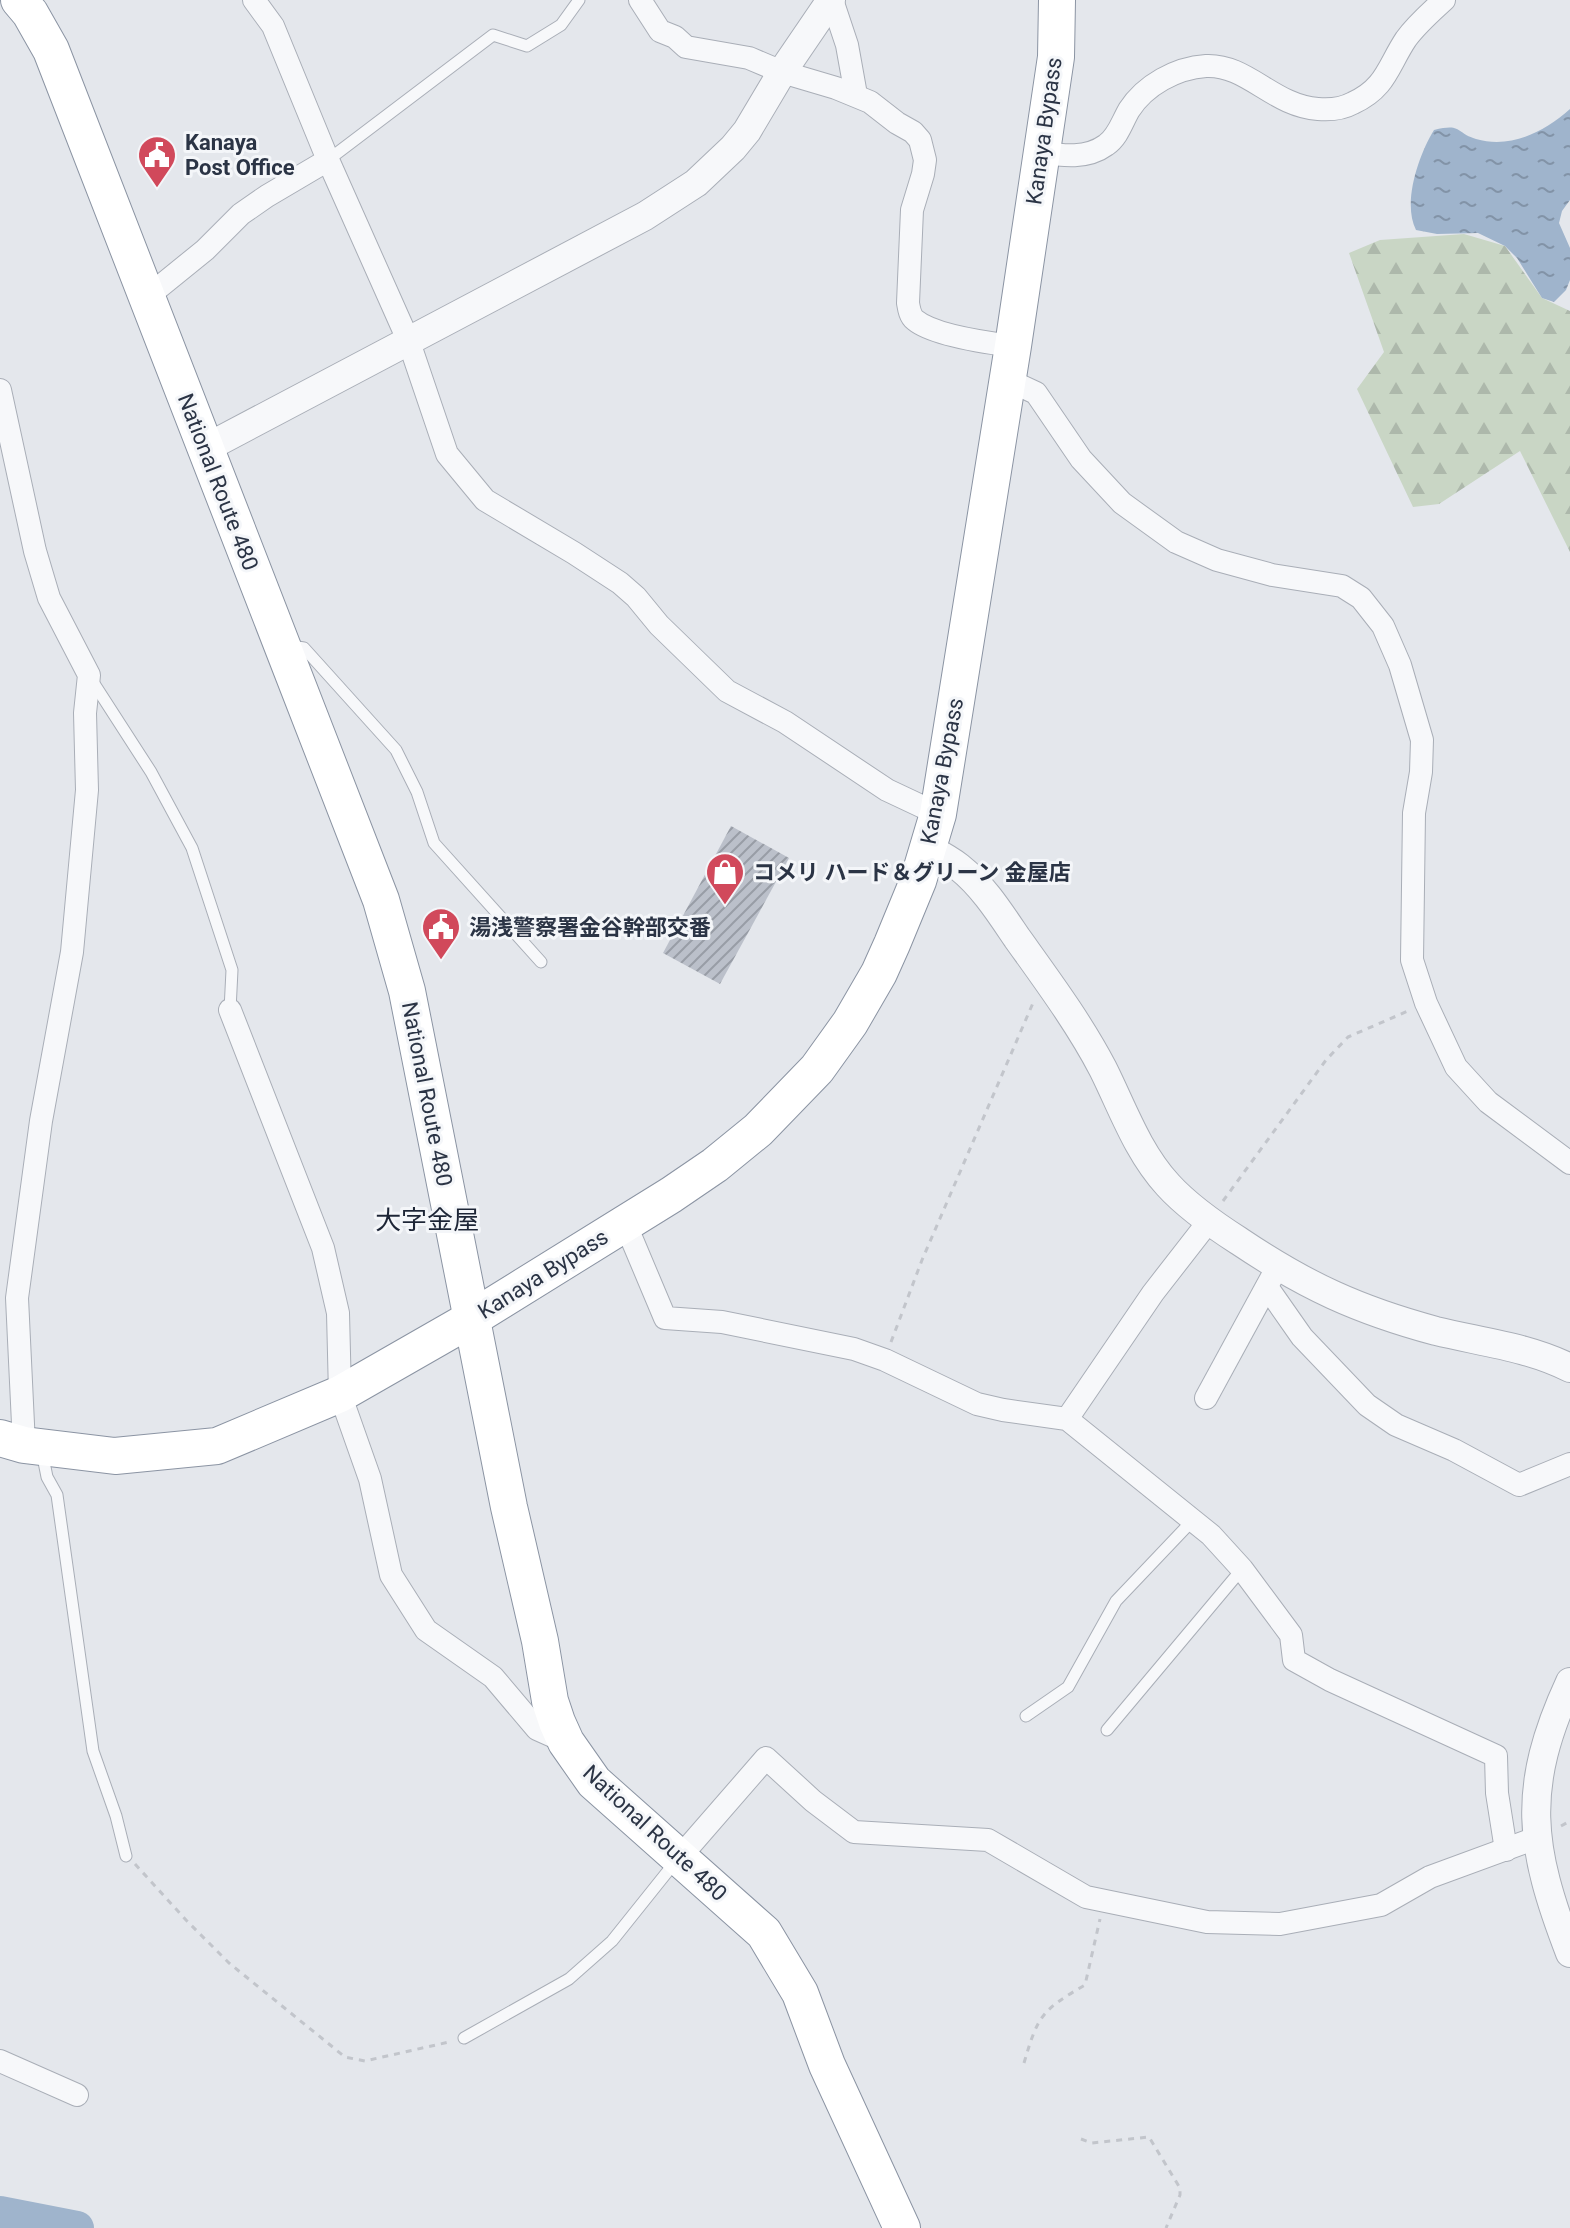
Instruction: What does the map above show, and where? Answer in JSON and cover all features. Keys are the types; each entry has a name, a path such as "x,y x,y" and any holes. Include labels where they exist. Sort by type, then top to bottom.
{"highway":[{"name":"Kanaya Bypass","path":"21,1443 115,1456 217,1446 340,1394 471,1319 715,1165 758,1130 817,1069 850,1023 879,973 914,891 938,814 1056,57 1057,0"},
{"name":"National Route 480","path":"29,8 51,50 381,900 407,991 550,1701 566,1742 594,1782 764,1933 800,1993 827,2065 902,2228"}],"street":[{"path":"254,0 273,26 328,160 409,342 447,454 485,500 620,583 727,691 785,722 887,790 938,814"},
{"path":"640,0 660,31 675,37 686,47 749,58 782,72 856,95 913,132 924,150 923,174 912,210 909,237 910,313 915,320 936,330 986,342 1010,363 1036,393 1081,459 1122,503 1176,542 1217,560 1272,575 1342,586 1361,598 1383,626 1400,665 1422,740 1421,772 1414,813 1412,960 1426,1003 1456,1067 1488,1102 1570,1163"},
{"path":"206,448 645,216 696,183 747,131 831,0"},
{"path":"831,0 847,45 856,95"},
{"path":"1041,152 1074,156 1107,145 1130,108 1153,85 1184,70 1207,66 1241,74 1294,106 1330,110 1350,105 1375,90 1386,77 1404,42 1444,0"},
{"path":"147,297 205,250 241,214 328,160"},
{"path":"0,390 35,551 49,598 89,675 85,713 87,790 72,952 41,1121 17,1298 21,1443"},
{"path":"928,848 959,867 993,904 1069,1013 1102,1069 1139,1146 1168,1186 1272,1276 1302,1337 1367,1405 1396,1425 1454,1450 1519,1485 1570,1464"},
{"path":"230,1010 323,1248 338,1313 340,1394 370,1479 391,1575 426,1630 493,1677 537,1729 566,1742"},
{"path":"1067,1419 1153,1293 1209,1221"},
{"path":"625,1223 665,1318 749,1326 773,1334 854,1349 885,1360 977,1404 1067,1419 1211,1535 1242,1569 1291,1635 1294,1660 1330,1680 1496,1756 1497,1793 1506,1850"},
{"path":"1272,1276 1314,1287 1371,1312 1520,1350 1570,1368"},
{"path":"1206,1398 1272,1276"},
{"path":"1570,1682 1546,1740 1536,1793 1536,1838 1547,1889 1570,1953"},
{"path":"679,1858 766,1758 813,1801 854,1832 988,1840 1086,1897 1207,1922 1280,1924 1381,1905 1430,1877 1536,1838"},
{"path":"0,2061 77,2095"}],"lane":[{"path":"328,160 493,35 527,46 561,25 579,0"},
{"path":"282,645 304,648 396,750 417,792 434,843 541,962"},
{"path":"89,675 151,772 192,848 232,970 230,1010"},
{"path":"21,1443 57,1495 93,1751 116,1816 126,1856"},
{"path":"1026,1716 1068,1687 1116,1601 1193,1520"},
{"path":"1107,1730 1242,1569"},
{"path":"464,2038 569,1979 612,1941 679,1858"}],"path":[{"path":"885,1360 922,1260 1044,977"},
{"path":"1209,1221 1326,1060 1348,1037 1426,1003"},
{"path":"126,1856 229,1963 345,2057 365,2061 464,2038"},
{"path":"1024,2063 1034,2027 1053,2003 1085,1985 1104,1901"},
{"path":"1081,2139 1092,2143 1149,2137 1180,2188 1169,2227"}],"green space":[{"path":"1464,234 1505,246 1542,298 1570,311 1570,552 1520,451 1439,504 1413,507 1357,389 1384,352 1349,253 1380,240"}],"water":[{"path":"1570,109 1570,200 1562,211 1559,223 1570,248 1570,280 1566,290 1554,302 1542,298 1517,258 1505,246 1478,233 1437,234 1416,230 1411,206 1414,179 1434,130 1454,128 1469,137 1502,142 1538,131"}],"building":[{"name":"コメリ ハード＆グリーン 金屋店","path":"731,826 789,858 720,984 663,953"}],"waterway":[{"path":"0,2213 77,2228"}],"place":[{"name":"Kanaya Post Office","path":"157,189"},
{"name":"コメリ ハード＆グリーン 金屋店","path":"725,906"},
{"name":"湯浅警察署金谷幹部交番","path":"441,961"}],"district":[{"name":"大字金屋","path":"427,1220"}]}
